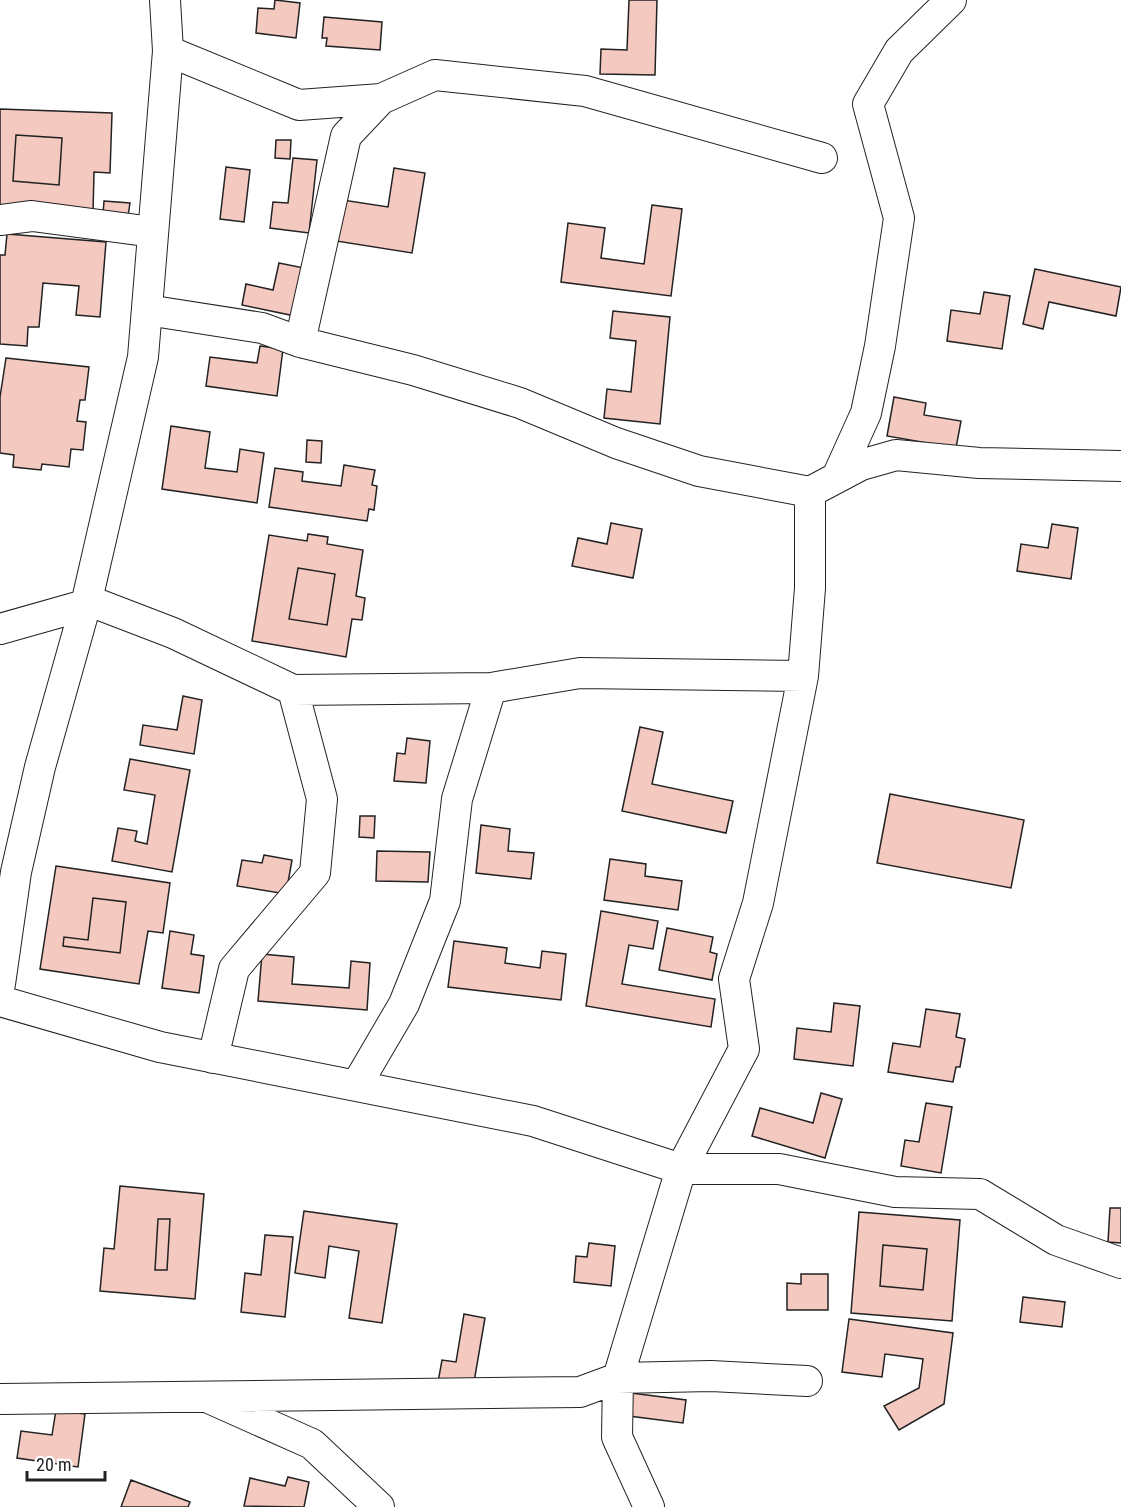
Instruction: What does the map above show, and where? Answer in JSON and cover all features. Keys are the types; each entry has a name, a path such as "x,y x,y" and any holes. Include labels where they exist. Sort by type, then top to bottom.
{"street":[{"path":"0,983 16,872 40,767 86,603 143,357 168,51 165,0"},
{"path":"838,476 866,413 880,346 899,218 868,104 899,51 951,0"},
{"path":"168,51 299,105 381,99 435,75 585,91 822,158"},
{"path":"300,342 346,136 381,99"},
{"path":"0,220 32,216 153,232"},
{"path":"147,310 262,328 300,342 413,370 520,403 616,443 699,471 810,492 838,476 896,455 979,463 1121,466"},
{"path":"649,1507 617,1437 618,1377 681,1169 744,1049 734,979 758,903 803,676 810,588 810,492"},
{"path":"0,629 86,603 173,633 293,690 491,688 580,673 803,676"},
{"path":"356,1086 404,1004 445,901 457,799 491,688"},
{"path":"213,1058 234,969 315,873 322,799 293,690"},
{"path":"0,1001 160,1047 533,1121 681,1169 778,1169 895,1191 980,1194 1056,1240 1121,1263"},
{"path":"0,1399 580,1392 618,1377 711,1376 807,1381"},
{"path":"203,1395 312,1444 379,1507"}],"building":[{"path":"275,0 300,3 296,38 256,33 258,8 274,9"},
{"path":"629,0 657,0 655,75 600,74 601,49 627,50"},
{"path":"324,17 382,22 380,50 326,46 327,38 322,38"},
{"path":"0,109 112,113 110,173 94,172 93,213 0,210","holes":["16,135 62,138 59,185 13,181"]},
{"path":"16,135 62,138 59,185 13,181"},
{"path":"276,140 291,140 290,159 275,158"},
{"path":"293,158 317,160 309,233 270,228 273,202 288,203"},
{"path":"226,167 250,170 244,222 220,219"},
{"path":"394,168 425,173 412,253 336,241 343,200 388,207"},
{"path":"104,201 130,203 128,216 103,214"},
{"path":"652,205 682,209 671,296 561,282 568,223 605,228 601,258 644,264"},
{"path":"7,234 106,242 100,317 76,315 79,286 43,283 39,327 28,327 27,346 0,344 0,255 5,255"},
{"path":"279,263 304,268 295,316 242,305 246,284 273,290"},
{"path":"1035,269 1121,287 1116,316 1049,302 1043,329 1023,324"},
{"path":"984,292 1010,296 1002,349 947,341 951,310 980,314"},
{"path":"613,311 670,317 660,424 604,418 607,389 631,392 636,341 610,338"},
{"path":"260,346 283,349 277,396 206,386 210,357 257,363"},
{"path":"6,358 89,367 85,400 80,400 77,421 86,422 83,450 71,449 69,467 42,464 41,470 13,467 14,455 0,453 0,397"},
{"path":"894,397 926,403 924,415 961,421 956,448 887,436"},
{"path":"171,426 210,432 205,468 237,472 240,449 264,453 257,503 162,489"},
{"path":"307,440 322,441 321,463 306,462"},
{"path":"344,465 375,470 372,485 377,486 374,510 369,509 367,521 269,507 275,468 303,472 302,481 341,486"},
{"path":"611,523 642,529 633,578 572,566 578,538 607,544"},
{"path":"1052,524 1078,528 1071,579 1017,571 1021,544 1048,548"},
{"path":"308,534 328,537 327,544 363,550 356,596 365,598 362,620 352,619 346,657 252,641 269,535 307,541","holes":["298,568 335,574 327,625 289,619"]},
{"path":"298,568 335,574 327,625 289,619"},
{"path":"183,696 202,700 194,754 140,745 143,725 177,730"},
{"path":"640,727 663,732 652,784 733,801 726,833 622,811"},
{"path":"407,738 430,741 426,783 394,781 397,753 405,754"},
{"path":"130,759 190,770 172,872 112,861 118,828 137,831 135,841 147,844 155,795 124,790"},
{"path":"890,794 1024,820 1011,888 877,863"},
{"path":"360,816 375,816 374,838 359,837"},
{"path":"481,825 510,829 508,851 534,853 531,879 476,873"},
{"path":"377,851 430,852 428,882 376,881"},
{"path":"264,855 292,860 286,894 237,886 242,860 262,863"},
{"path":"610,859 646,864 645,876 682,881 678,910 604,900"},
{"path":"56,866 170,883 163,933 148,931 139,984 40,969","holes":["93,898 126,902 120,953 63,946 64,937 88,940"]},
{"path":"93,898 126,902 120,953 63,946 64,937 88,940"},
{"path":"601,911 658,921 653,949 629,945 622,984 715,999 711,1027 586,1006"},
{"path":"667,928 713,937 710,952 717,954 712,980 659,970"},
{"path":"170,931 194,935 191,954 204,956 199,993 162,988"},
{"path":"454,941 507,948 505,963 540,968 542,951 566,954 561,1000 448,987"},
{"path":"262,954 294,957 292,984 349,988 351,961 370,963 367,1010 258,1001"},
{"path":"834,1003 860,1006 853,1066 794,1059 797,1028 831,1032"},
{"path":"926,1009 960,1014 956,1037 965,1039 960,1067 956,1067 953,1082 888,1072 893,1043 920,1047"},
{"path":"821,1093 842,1099 825,1158 752,1136 760,1108 813,1123"},
{"path":"926,1103 952,1107 941,1173 901,1166 905,1140 919,1142"},
{"path":"120,1186 204,1194 195,1299 100,1291 104,1248 114,1249","holes":["158,1219 170,1219 167,1270 155,1270"]},
{"path":"1110,1208 1121,1208 1121,1243 1108,1242"},
{"path":"304,1211 397,1224 382,1323 349,1318 359,1251 329,1246 325,1278 295,1273"},
{"path":"859,1212 960,1220 952,1321 851,1313","holes":["883,1245 927,1249 923,1290 880,1286"]},
{"path":"158,1219 170,1219 167,1270 155,1270"},
{"path":"265,1235 293,1237 285,1317 241,1312 245,1273 261,1275"},
{"path":"589,1243 615,1246 611,1286 574,1282 576,1256 587,1257"},
{"path":"883,1245 927,1249 923,1290 880,1286"},
{"path":"801,1274 828,1274 828,1310 787,1310 787,1283 801,1284"},
{"path":"1023,1297 1065,1302 1062,1327 1020,1322"},
{"path":"464,1314 485,1318 473,1388 438,1382 442,1360 456,1362"},
{"path":"849,1319 953,1333 944,1404 899,1430 884,1406 919,1388 923,1359 885,1354 882,1377 842,1372"},
{"path":"631,1393 686,1400 683,1423 629,1416"},
{"path":"56,1410 85,1414 78,1467 17,1458 21,1431 52,1435"},
{"path":"288,1477 309,1482 304,1507 244,1506 250,1478 285,1486"},
{"path":"131,1480 190,1502 188,1507 121,1507"}]}
